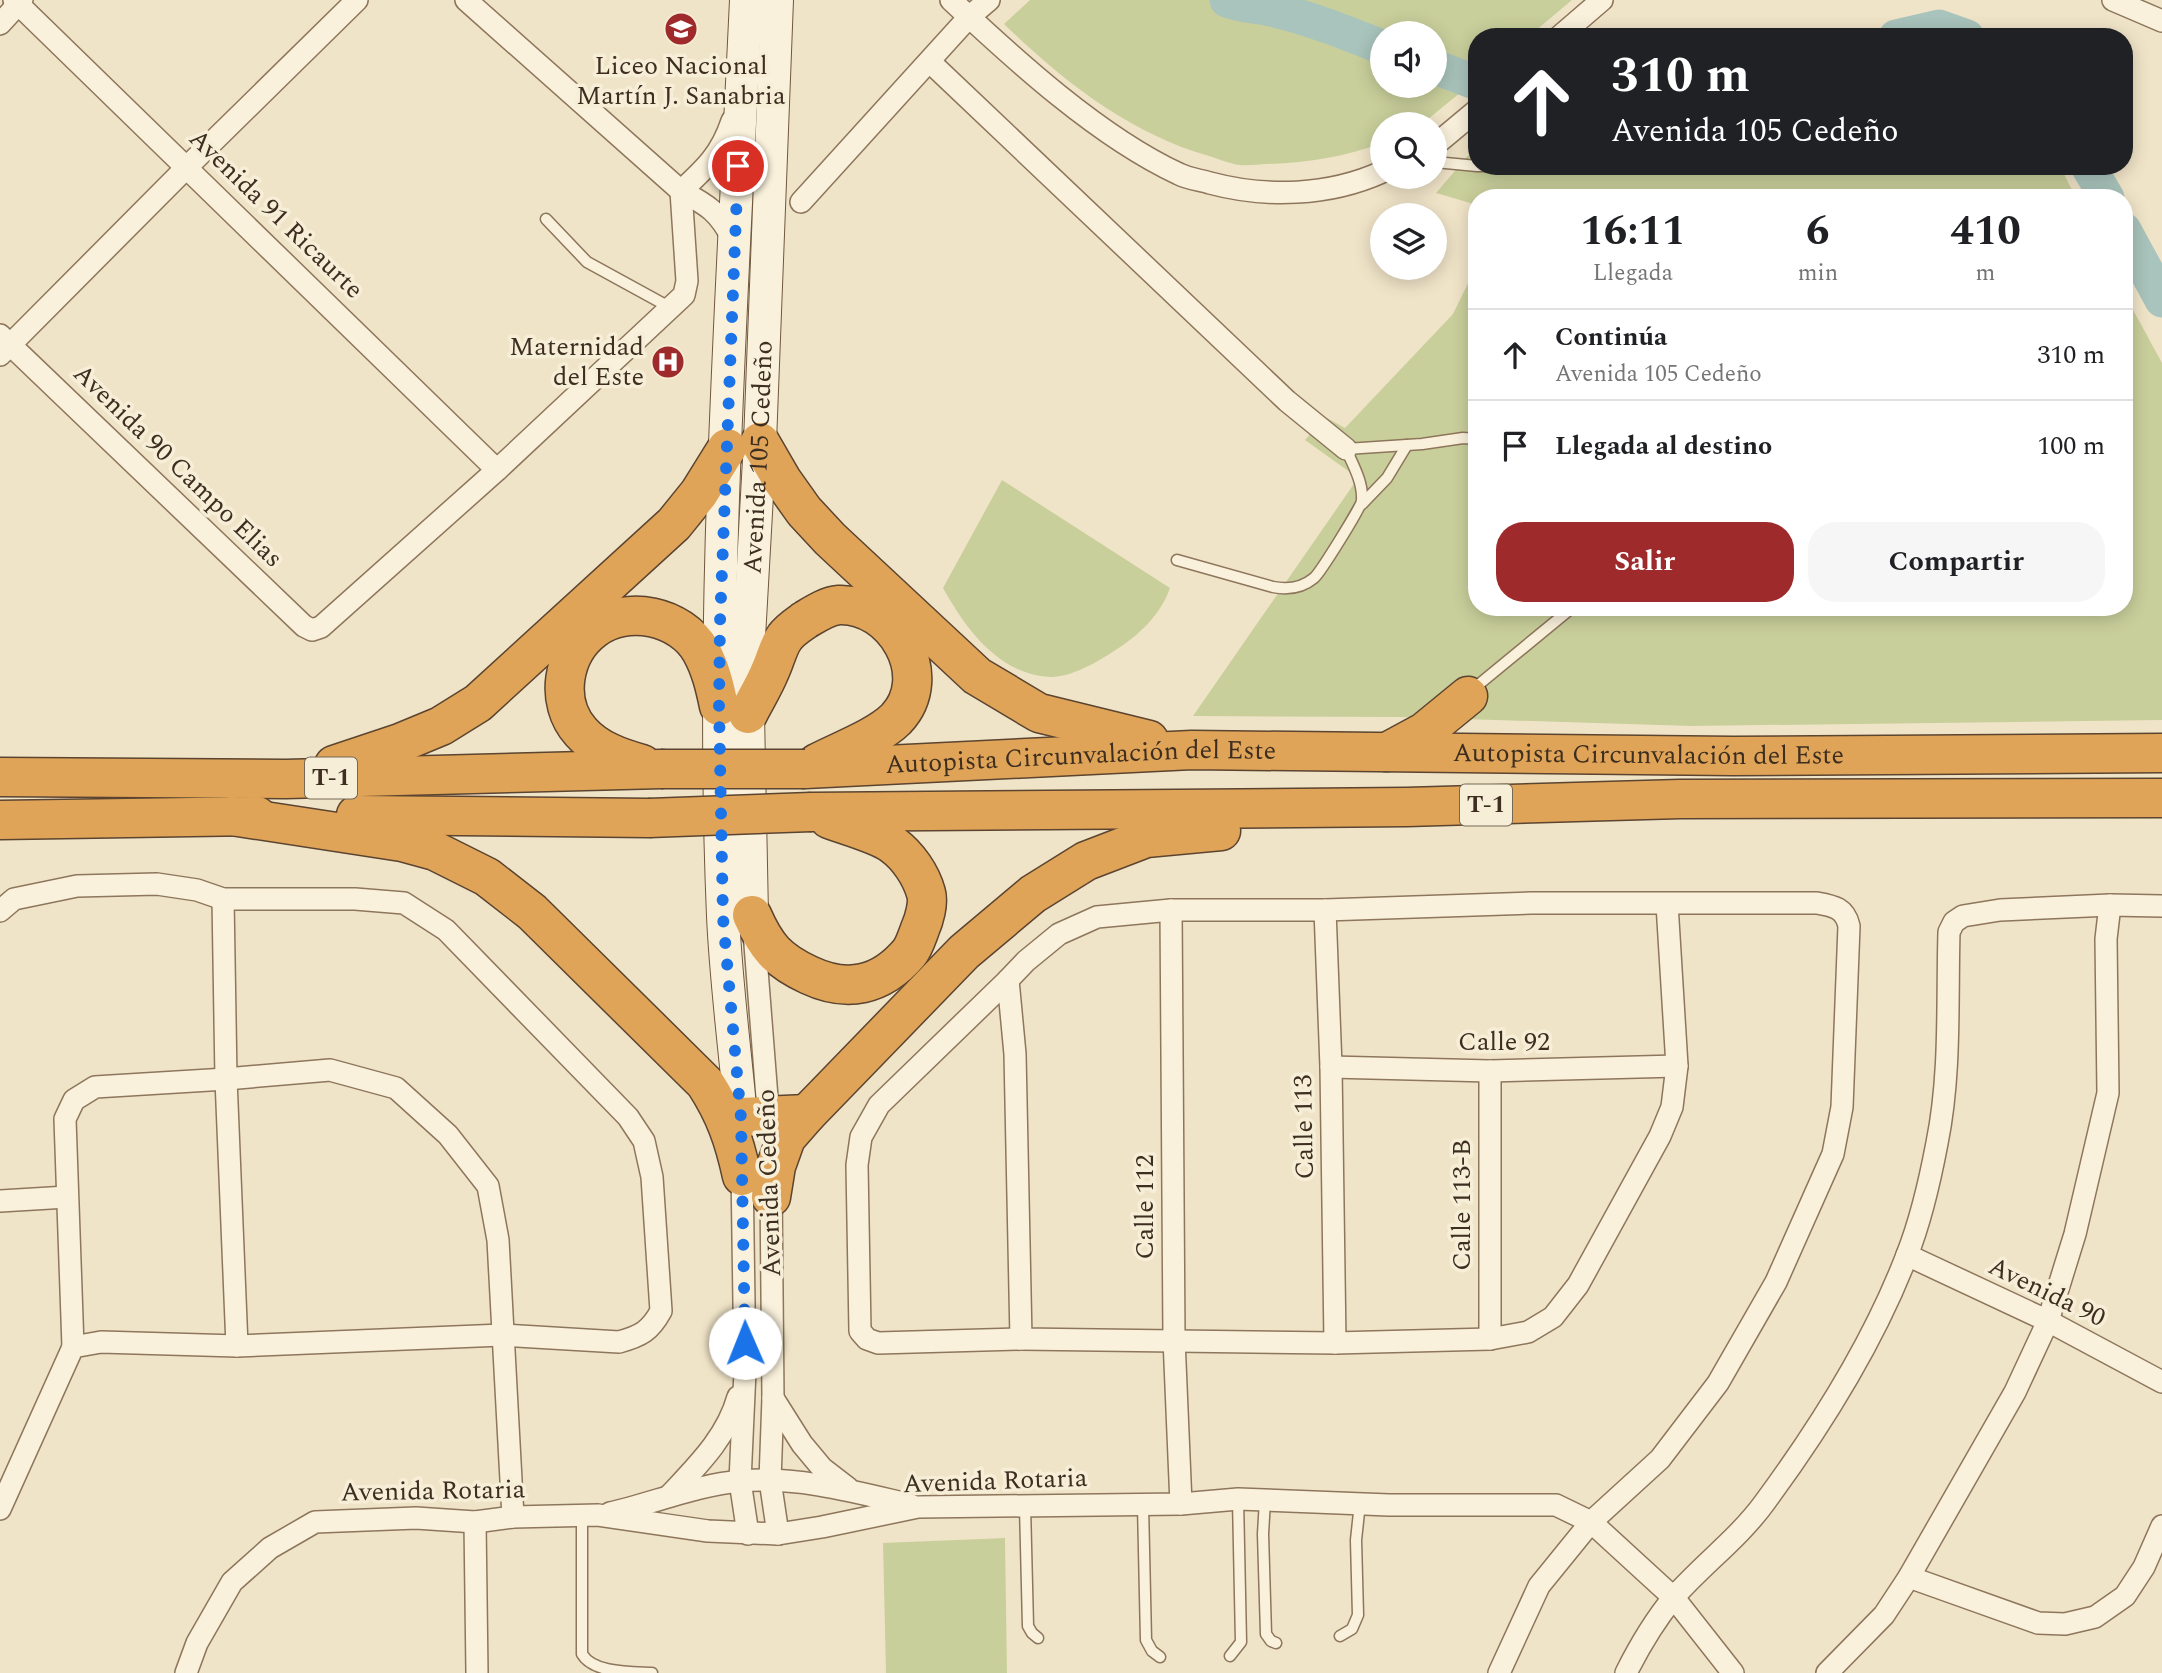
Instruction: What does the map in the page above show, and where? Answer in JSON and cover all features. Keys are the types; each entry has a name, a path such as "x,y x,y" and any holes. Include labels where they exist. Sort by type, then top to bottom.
{"highway":[{"path":"286,779 400,743 441,726 478,703 674,524 743,445 782,480 804,511 830,539 977,676 1039,713 1192,750"},
{"path":"661,769 606,751 581,732 567,708 564,679 573,652 594,628 624,616 650,616 677,626 700,649 713,677 734,710 770,673 784,637 808,618 818,611 839,605 866,610 885,622 902,642 914,673 909,700 895,720 805,769"},
{"path":"1386,752 1424,732 1468,696"},
{"path":"1468,696 1461,716 1464,729 1491,753"},
{"name":"Autopista Circunvalación del Este","path":"0,777 286,779 661,769 805,769 1192,750 1747,756 2162,753"},
{"name":"Autopista Circunvalación del Este","path":"0,820 486,815 649,818 811,812 1407,807 1680,799 2162,798"},
{"path":"232,816 402,842 460,862 495,882 532,912 705,1083 721,1107 757,1187 776,1166 786,1138 807,1114 964,952 1033,894 1086,861 1146,838 1333,819 1407,807"},
{"path":"752,915 764,942 780,958 795,969 832,984 852,986 871,981 889,971 910,952 924,921 927,895 915,869 892,844 811,812"},
{"path":"755,1116 807,1114"}],"main road":[{"name":"Avenida 105 Cedeño","path":"746,0 734,243 749,637 734,710 752,915"},
{"name":"Avenida 105 Cedeño","path":"743,445 776,0"},
{"name":"Avenida Cedeño","path":"734,710 723,918 755,1116"}],"street":[{"path":"4,345 357,0"},
{"path":"466,0 681,191 707,204 724,222 734,243"},
{"path":"951,0 1045,83 1120,141 1181,175 1233,189 1282,194 1320,189 1370,177"},
{"path":"801,202 969,17 989,0"},
{"path":"2113,0 2162,21"},
{"path":"0,24 18,1"},
{"name":"Avenida 91 Ricaurte","path":"18,1 497,470"},
{"path":"1569,28 1595,6"},
{"path":"930,62 1287,401 1346,449"},
{"path":"681,191 708,166 725,142 742,89"},
{"path":"1447,135 1468,118"},
{"path":"497,470 684,295 687,281 681,191"},
{"name":"Avenida 90 Campo Elias","path":"4,345 312,630 321,626 497,470"},
{"path":"0,911 14,899 77,886 157,884 197,890 223,899 355,900 404,904 446,930 628,1117 644,1141 652,1177 661,1311 653,1326 635,1337 619,1342 502,1335 237,1346 101,1342 73,1347"},
{"path":"223,899 226,1079 237,1346"},
{"path":"1499,1673 1539,1586 1591,1522 1660,1459 1718,1383 1776,1282 1833,1154 1842,1108 1849,926 1846,916 1838,907 1818,902 1667,905 1531,903 1325,910 1171,910 1097,917 1059,934 1026,961 879,1105 861,1137 857,1165 860,1331 867,1339 878,1343 1174,1339 1335,1343 1490,1339 1528,1332 1553,1317 1578,1284 1660,1136 1672,1107 1677,1066 1667,905"},
{"path":"1827,1673 1884,1615 1909,1577 2015,1392 2048,1321 2075,1234 2108,1093 2106,939 2110,905"},
{"path":"1626,1673 1640,1646 1674,1598 1764,1505 1841,1392 1908,1255 1937,1142 1947,1071 1949,932 1954,922 1963,916 2000,910 2162,905"},
{"name":"Calle 112","path":"1171,910 1174,1339 1181,1504"},
{"name":"Calle 113","path":"1325,910 1331,1067 1335,1343"},
{"name":"Avenida Cedeño","path":"752,915 757,1187 773,1398 769,1480 778,1534"},
{"path":"1008,980 1015,1054 1021,1339"},
{"name":"Calle 92","path":"1331,1067 1490,1072 1677,1066"},
{"path":"0,1509 73,1347 65,1119 74,1100 95,1087 331,1070 396,1088 448,1135 488,1186 498,1240 513,1517"},
{"name":"Calle 113-B","path":"1490,1072 1490,1339"},
{"name":"Avenida Cedeño","path":"748,1534 740,1481 757,1187 755,1116"},
{"path":"0,1201 67,1197"},
{"name":"Avenida 90","path":"1908,1255 2048,1321 2162,1382"},
{"path":"670,1495 705,1457 724,1431 737,1402 745,1371"},
{"path":"773,1398 802,1444 822,1468 852,1492"},
{"path":"590,1515 628,1509 670,1495 740,1481 769,1480 852,1492 918,1507"},
{"name":"Avenida Rotaria","path":"186,1673 197,1643 232,1582 270,1548 315,1522 416,1518 475,1522 513,1517 590,1515 708,1531 778,1534 918,1507 1181,1504 1237,1499 1556,1505 1591,1522 1674,1598 1733,1673"},
{"path":"475,1522 477,1673"},
{"path":"1909,1577 2038,1623 2065,1624 2095,1617 2125,1596 2144,1567 2162,1526"}],"lane":[{"path":"1447,163 1468,165"},
{"path":"545,219 587,262 671,308"},
{"path":"1362,504 1360,480 1346,449 1468,438"},
{"path":"1177,560 1286,590 1299,586 1315,577 1362,504 1387,478 1407,445"},
{"path":"1468,696 1479,682 1562,616"},
{"path":"1230,1656 1241,1642 1237,1499"},
{"path":"1265,1500 1263,1534 1266,1634 1271,1642 1276,1643"},
{"path":"1340,1636 1352,1629 1358,1615 1356,1540 1360,1503"},
{"path":"1143,1504 1146,1640 1152,1651 1160,1657"},
{"path":"1025,1506 1028,1626 1038,1638"},
{"path":"590,1515 582,1654 585,1661 598,1670 652,1673"}],"green space":[{"path":"1030,0 1572,0 1539,28 1468,28 1468,86 1437,112 1370,112 1370,147 1340,156 1297,162 1232,164 1180,146 1152,134 1099,103 1050,65 1004,24"},
{"path":"1468,156 1468,175 2064,175 2072,189 1468,189 1468,202 1436,193 1439,189 1447,189 1447,180"},
{"path":"1468,283 1468,616 2133,616 2133,310 2162,363 2162,720 1691,726 1398,717 1193,716 1358,478 1305,440 1325,417 1345,428 1453,314"},
{"path":"1002,480 1170,588 1160,608 1140,632 1092,664 1058,677 1031,674 1015,668 999,658 973,633 943,588"},
{"path":"1005,1538 1007,1673 886,1673 883,1543"}],"waterway":[{"path":"1227,0 1302,18 1370,42"},
{"path":"1935,28 1942,28"},
{"path":"1447,72 1468,80"},
{"path":"2093,175 2102,189"},
{"path":"2133,247 2162,300"}],"place":[{"name":"Liceo Nacional Martín J. Sanabria","path":"681,29"},
{"name":"Maternidad del Este","path":"668,362"}],"route":[{"path":"738,166 719,706 723,918 741,1118 745,1343"}]}
